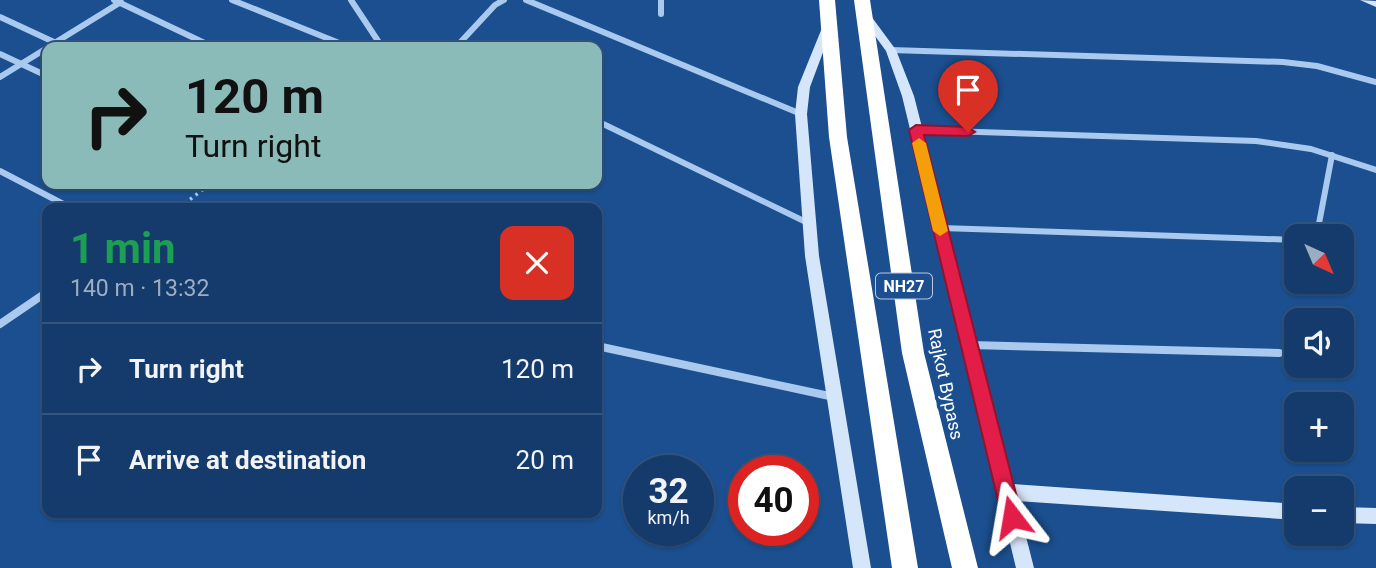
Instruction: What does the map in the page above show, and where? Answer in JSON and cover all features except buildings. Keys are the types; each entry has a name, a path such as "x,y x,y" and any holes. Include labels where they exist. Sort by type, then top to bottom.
{"highway":[{"name":"NH27","path":"827,0 838,137 905,568"},
{"name":"Rajkot Bypass","path":"863,7 914,353 965,568"}],"street":[{"path":"232,0 337,42"},
{"path":"351,0 379,42"},
{"path":"461,42 495,5 504,0"},
{"path":"526,0 801,114"},
{"path":"660,14 661,0"},
{"path":"1364,0 1376,5"},
{"path":"58,42 120,1 203,42"},
{"path":"863,7 891,50 908,96 1025,568"},
{"path":"0,17 54,42"},
{"path":"829,23 804,87 801,114 808,223 862,568"},
{"path":"891,50 1283,62 1317,66 1376,82"},
{"path":"0,77 42,52"},
{"path":"0,54 42,73"},
{"path":"602,123 808,223"},
{"path":"916,130 1256,141 1332,155 1376,170"},
{"path":"1320,224 1332,155"},
{"path":"0,171 61,203"},
{"path":"940,228 1284,240"},
{"path":"0,324 42,295"},
{"path":"969,345 1279,353"},
{"path":"602,347 834,397"},
{"path":"1006,492 1284,511"},
{"path":"1354,515 1376,516"}],"path":[{"path":"185,203 203,189"}],"slow traffic":[{"path":"919,143 940,231"}],"route":[{"path":"968,132 916,130 1012,517"}]}
